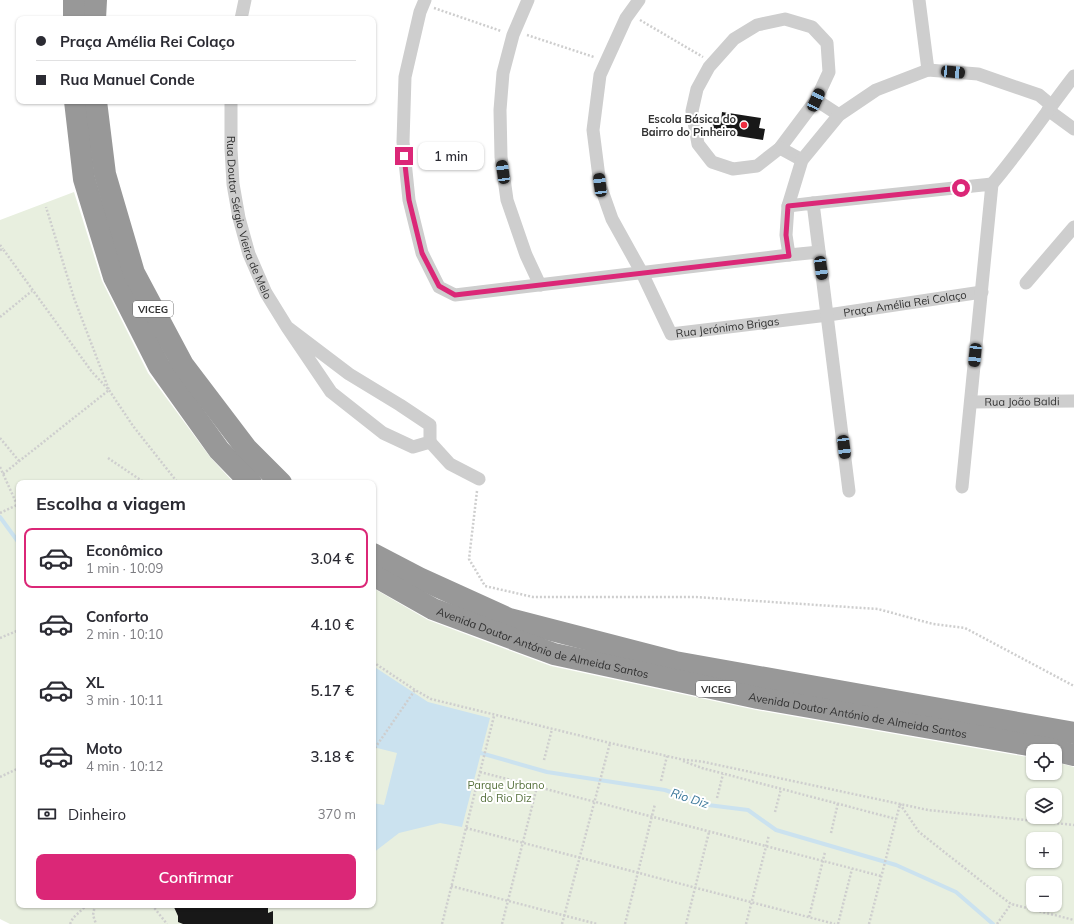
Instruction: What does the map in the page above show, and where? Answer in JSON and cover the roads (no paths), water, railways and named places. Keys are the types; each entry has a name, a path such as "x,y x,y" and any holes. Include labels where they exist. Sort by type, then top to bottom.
{"highway":[{"path":"74,0 74,16"},
{"path":"95,16 96,0"},
{"name":"VICEG","path":"75,104 84,179 114,276 159,366 219,450 248,480"},
{"name":"VICEG","path":"96,104 105,174 134,273 183,365 246,448 279,480"},
{"name":"Avenida Doutor António de Almeida Santos","path":"376,556 419,578 509,619 660,658 1074,733"},
{"name":"Avenida Doutor António de Almeida Santos","path":"376,576 434,609 554,654 758,698 1024,744 1074,755"}],"street":[{"path":"242,16 245,0"},
{"path":"528,0 514,33 504,73 500,110 501,157 507,200 526,255 540,285"},
{"path":"639,0 626,18 600,75 593,130 600,185 612,219 642,273"},
{"path":"920,0 928,70"},
{"path":"424,2 405,77 403,142 409,200 422,253 439,286 455,295 819,252"},
{"path":"785,19 812,27 827,43 829,72 816,100 780,148 757,166 733,169 712,162 698,144 692,111 697,89 709,67 734,39 757,25 785,19"},
{"path":"789,256 786,235 788,206 802,160 839,116 876,90 928,70 978,74 1038,95 1050,108 1074,129"},
{"path":"788,206 992,184 1012,160 1074,76"},
{"path":"816,100 839,116"},
{"name":"Rua Doutor Sérgio Vieira de Melo","path":"231,104 233,184 239,218 249,254 266,293 331,392 383,433 413,447 430,442"},
{"path":"780,148 802,160"},
{"name":"Praça Amélia Rei Colaço","path":"962,487 992,184"},
{"path":"813,203 849,491"},
{"path":"1026,282 1074,227"},
{"name":"Rua Jerónimo Brigas","path":"642,273 671,334 828,315"},
{"name":"Praça Amélia Rei Colaço","path":"828,315 982,292"},
{"path":"287,327 349,374 430,425 430,442 450,464 478,479"},
{"name":"Rua João Baldi","path":"970,402 1074,401"}],"water":[{"path":"376,668 428,702 490,718 462,827 440,823 399,833 376,851 376,804 384,805 397,753 376,748"}],"waterway":[{"name":"Rio Diz","path":"0,517 16,539"},
{"name":"Rio Diz","path":"477,752 547,772 665,790 708,805 748,810 776,830 896,865 956,892 993,924"}],"place":[{"name":"Escola Básica do Bairro do Pinheiro","path":"744,125"}],"park label":[{"name":"Parque Urbano do Rio Diz","path":"506,791"}]}
